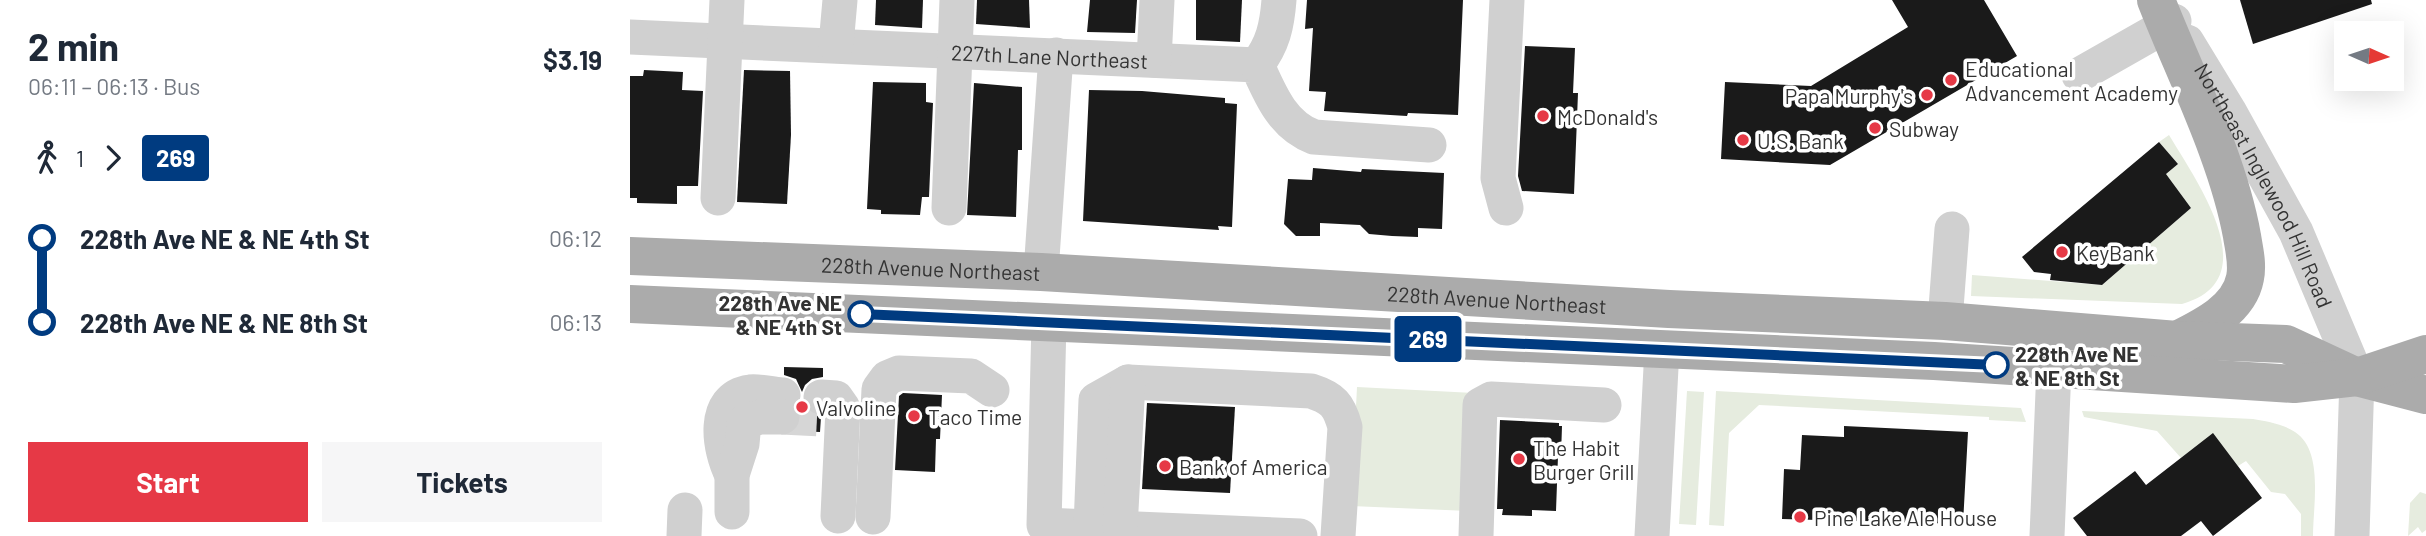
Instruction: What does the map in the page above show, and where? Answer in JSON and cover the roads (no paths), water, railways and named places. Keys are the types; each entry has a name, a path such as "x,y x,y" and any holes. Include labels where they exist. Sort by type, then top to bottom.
{"main road":[{"path":"2164,11 2224,169 2238,215 2246,260 2245,278 2238,296 2211,323 2176,340"},
{"name":"228th Avenue Northeast","path":"630,256 1041,272 1670,309 1945,321 2176,340 2286,344 2357,377 2426,395"},
{"path":"1049,322 1059,300 1074,294 1126,296 1203,283"},
{"name":"228th Avenue Northeast","path":"630,304 1662,349 2054,368 2294,384 2357,377 2426,354"},
{"path":"1524,343 1560,329 1657,324 1670,309"},
{"path":"1662,349 1688,336 1708,332 1832,329 1874,318"}],"street":[{"path":"719,198 727,0"},
{"path":"836,45 839,0"},
{"path":"948,208 957,0"},
{"path":"1154,60 1157,0"},
{"path":"1279,0 1274,36 1269,50 1257,65 1270,95 1291,124 1314,137 1429,145"},
{"path":"1506,208 1498,178 1507,0"},
{"path":"2079,75 2164,11"},
{"name":"Northeast Inglewood Hill Road","path":"2164,11 2229,111 2296,232 2357,377"},
{"name":"227th Lane Northeast","path":"630,37 1257,65"},
{"path":"1041,272 1056,55"},
{"path":"1945,321 1952,229"},
{"path":"1049,322 1044,525 1300,536"},
{"path":"1652,536 1662,349"},
{"path":"2047,536 2054,368"},
{"path":"873,517 879,390 887,378 899,373 971,376 992,390"},
{"path":"2352,536 2357,377"},
{"path":"1113,528 1096,400 1128,385 1311,391 1328,397 1341,412 1345,427 1338,536"},
{"path":"1113,528 1128,385"},
{"path":"1476,536 1480,405 1491,399 1604,405"},
{"path":"732,512 732,475 742,444 744,422 782,406"},
{"path":"828,415 838,516"}],"tunnel":[{"path":"782,417 821,419"}],"place":[{"name":"Educational Advancement Academy","path":"1951,80"},
{"name":"Papa Murphy's","path":"1927,95"},
{"name":"McDonald's","path":"1543,116"},
{"name":"Subway","path":"1875,128"},
{"name":"U.S. Bank","path":"1743,140"},
{"name":"KeyBank","path":"2062,252"},
{"name":"228th Ave NE & NE 4th St","path":"861,314"},
{"name":"228th Ave NE & NE 8th St","path":"1996,365"},
{"name":"Valvoline","path":"802,407"},
{"name":"Taco Time","path":"914,416"},
{"name":"The Habit Burger Grill","path":"1519,459"},
{"name":"Bank of America","path":"1165,466"},
{"name":"Pine Lake Ale House","path":"1800,517"}]}
